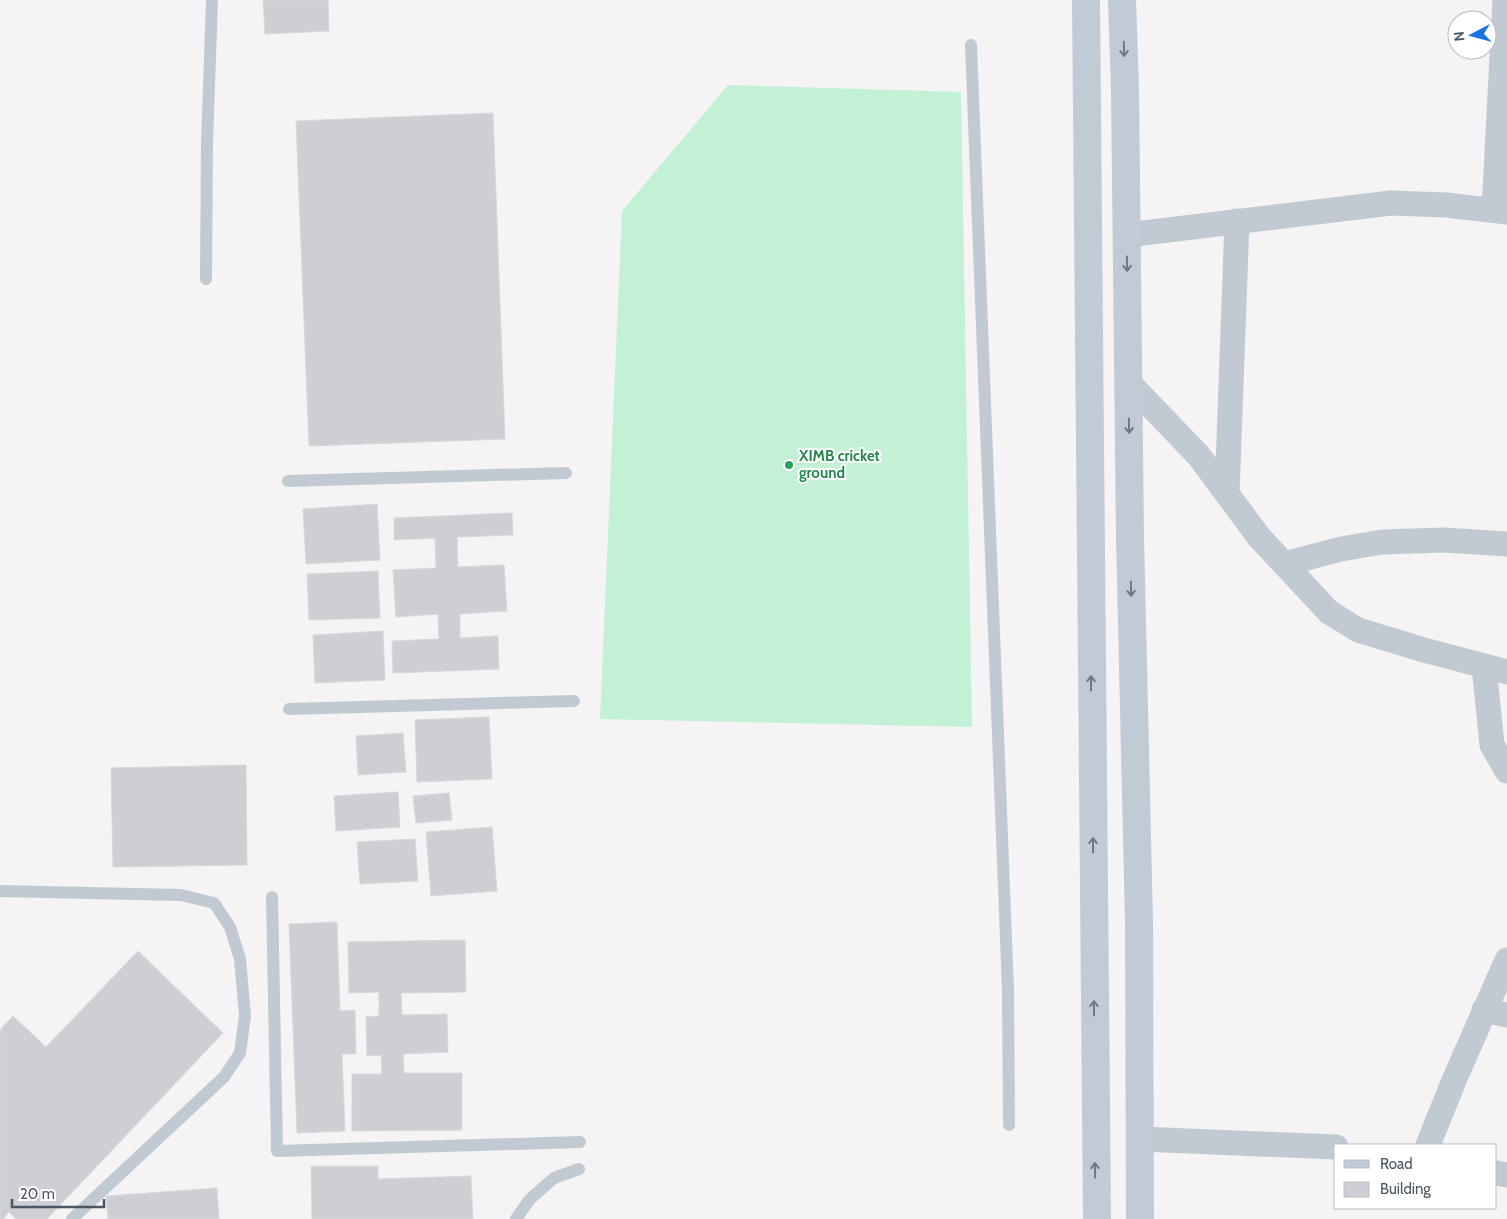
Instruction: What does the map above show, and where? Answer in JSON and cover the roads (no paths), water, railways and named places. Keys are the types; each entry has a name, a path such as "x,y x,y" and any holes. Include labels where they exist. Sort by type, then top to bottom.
{"street":[{"path":"1086,0 1096,1219"},
{"path":"1122,0 1125,88 1130,537 1139,922 1140,1219"},
{"path":"1127,235 1391,203 1446,205 1501,211 1505,0"},
{"path":"1227,494 1237,221"},
{"path":"1129,383 1199,456 1258,536 1329,612 1358,630 1496,669 1492,745 1507,771"},
{"path":"1284,564 1340,549 1382,542 1444,540 1507,544"},
{"path":"1428,1144 1455,1078 1496,1013 1507,960"},
{"path":"1140,1139 1334,1147"}],"lane":[{"path":"206,279 207,143 212,0"},
{"path":"971,45 1008,990 1009,1125"},
{"path":"288,481 566,473"},
{"path":"289,709 574,701"},
{"path":"0,891 181,895 214,903 230,927 240,959 245,1016 240,1053 224,1076 72,1219"},
{"path":"272,897 278,1151 580,1142"},
{"path":"516,1219 530,1200 554,1178 579,1168"}],"place":[{"name":"XIMB cricket ground","path":"789,465"}]}
